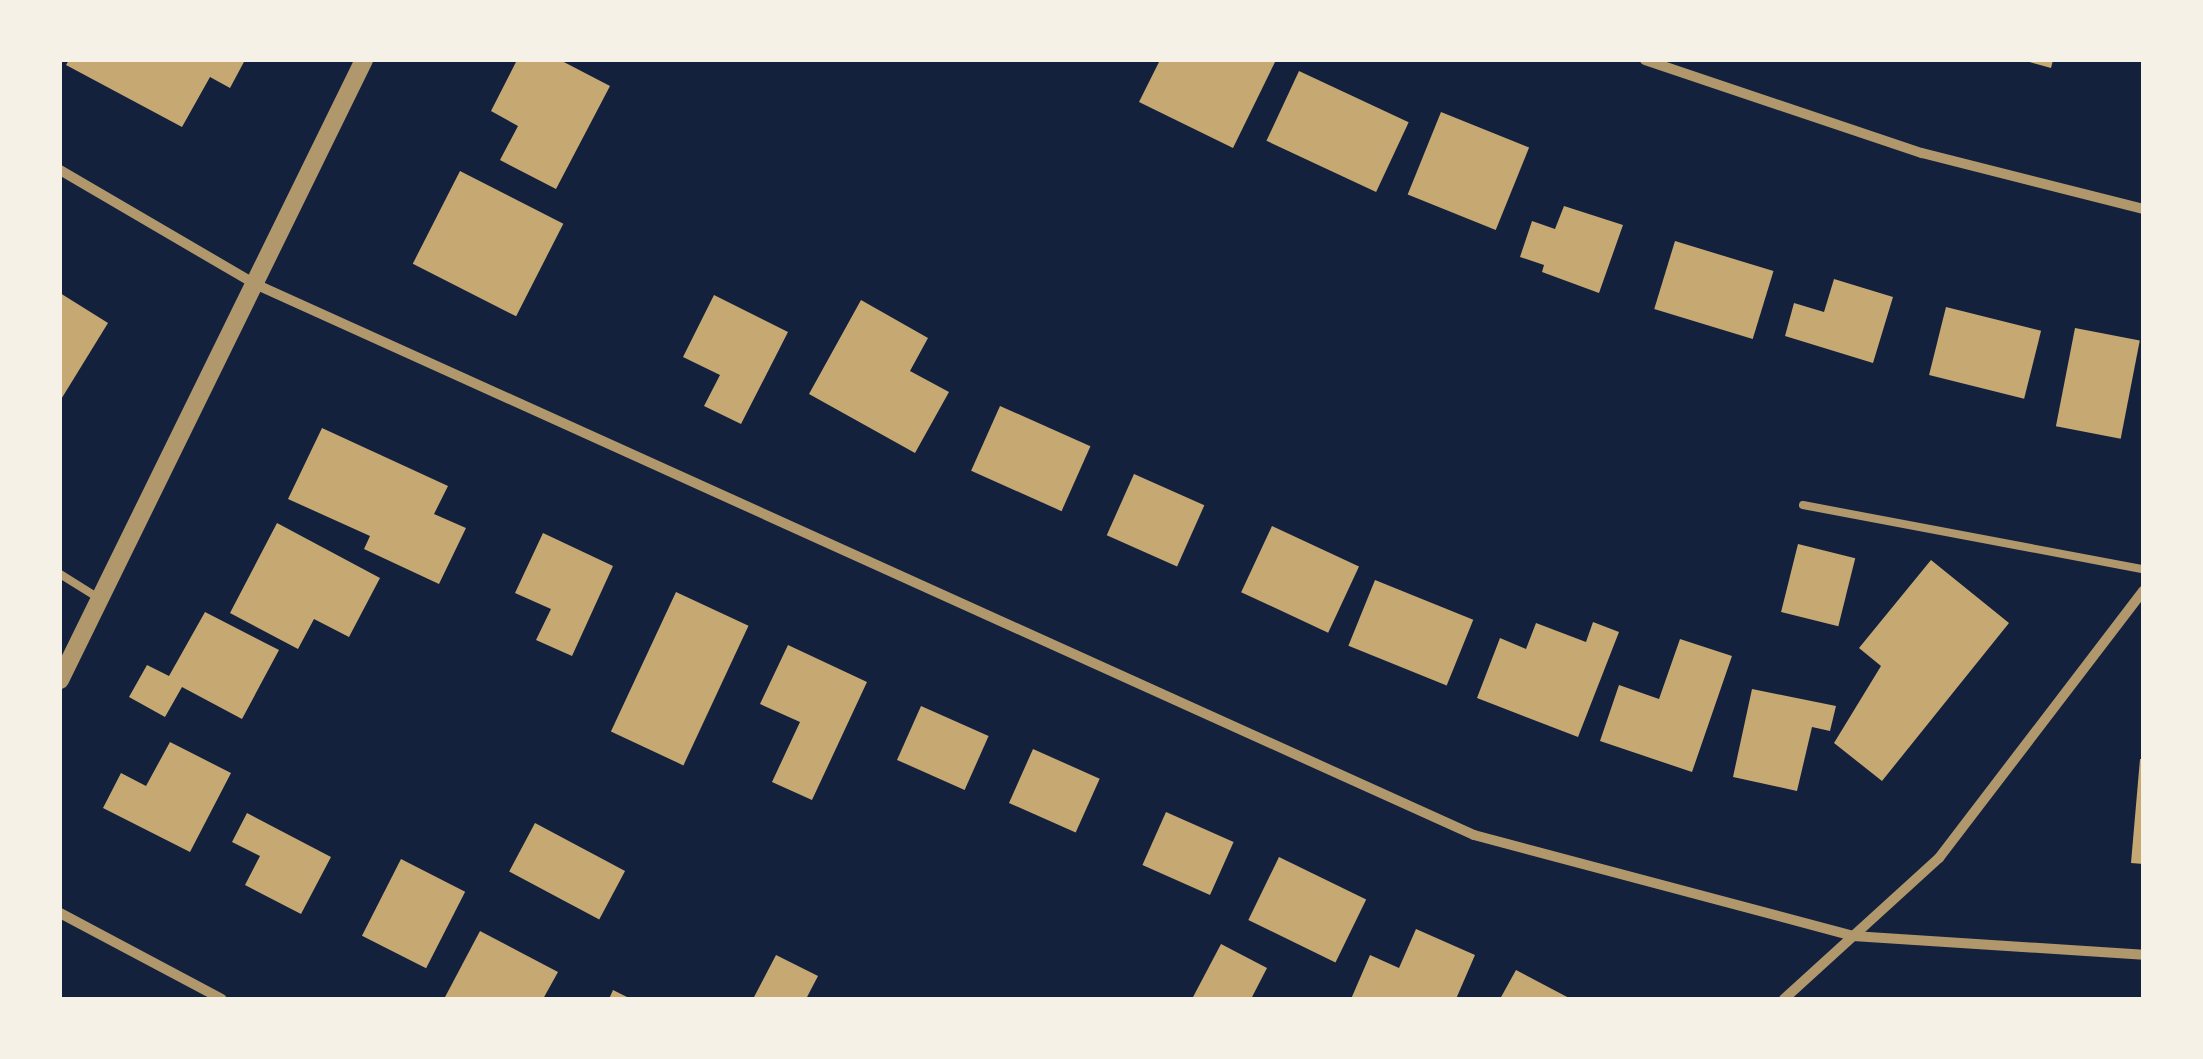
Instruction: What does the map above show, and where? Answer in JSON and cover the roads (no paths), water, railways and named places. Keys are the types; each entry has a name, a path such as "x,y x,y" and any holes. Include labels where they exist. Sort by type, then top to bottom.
{"street":[{"path":"60,680 364,60"},
{"path":"1645,60 1922,153 2143,209"},
{"path":"60,170 253,283 1474,835 1852,936 2143,955"},
{"path":"1784,999 1939,858 2143,591"},
{"path":"60,913 222,999"}],"lane":[{"path":"1804,505 2143,569"},
{"path":"60,574 100,599"}]}
